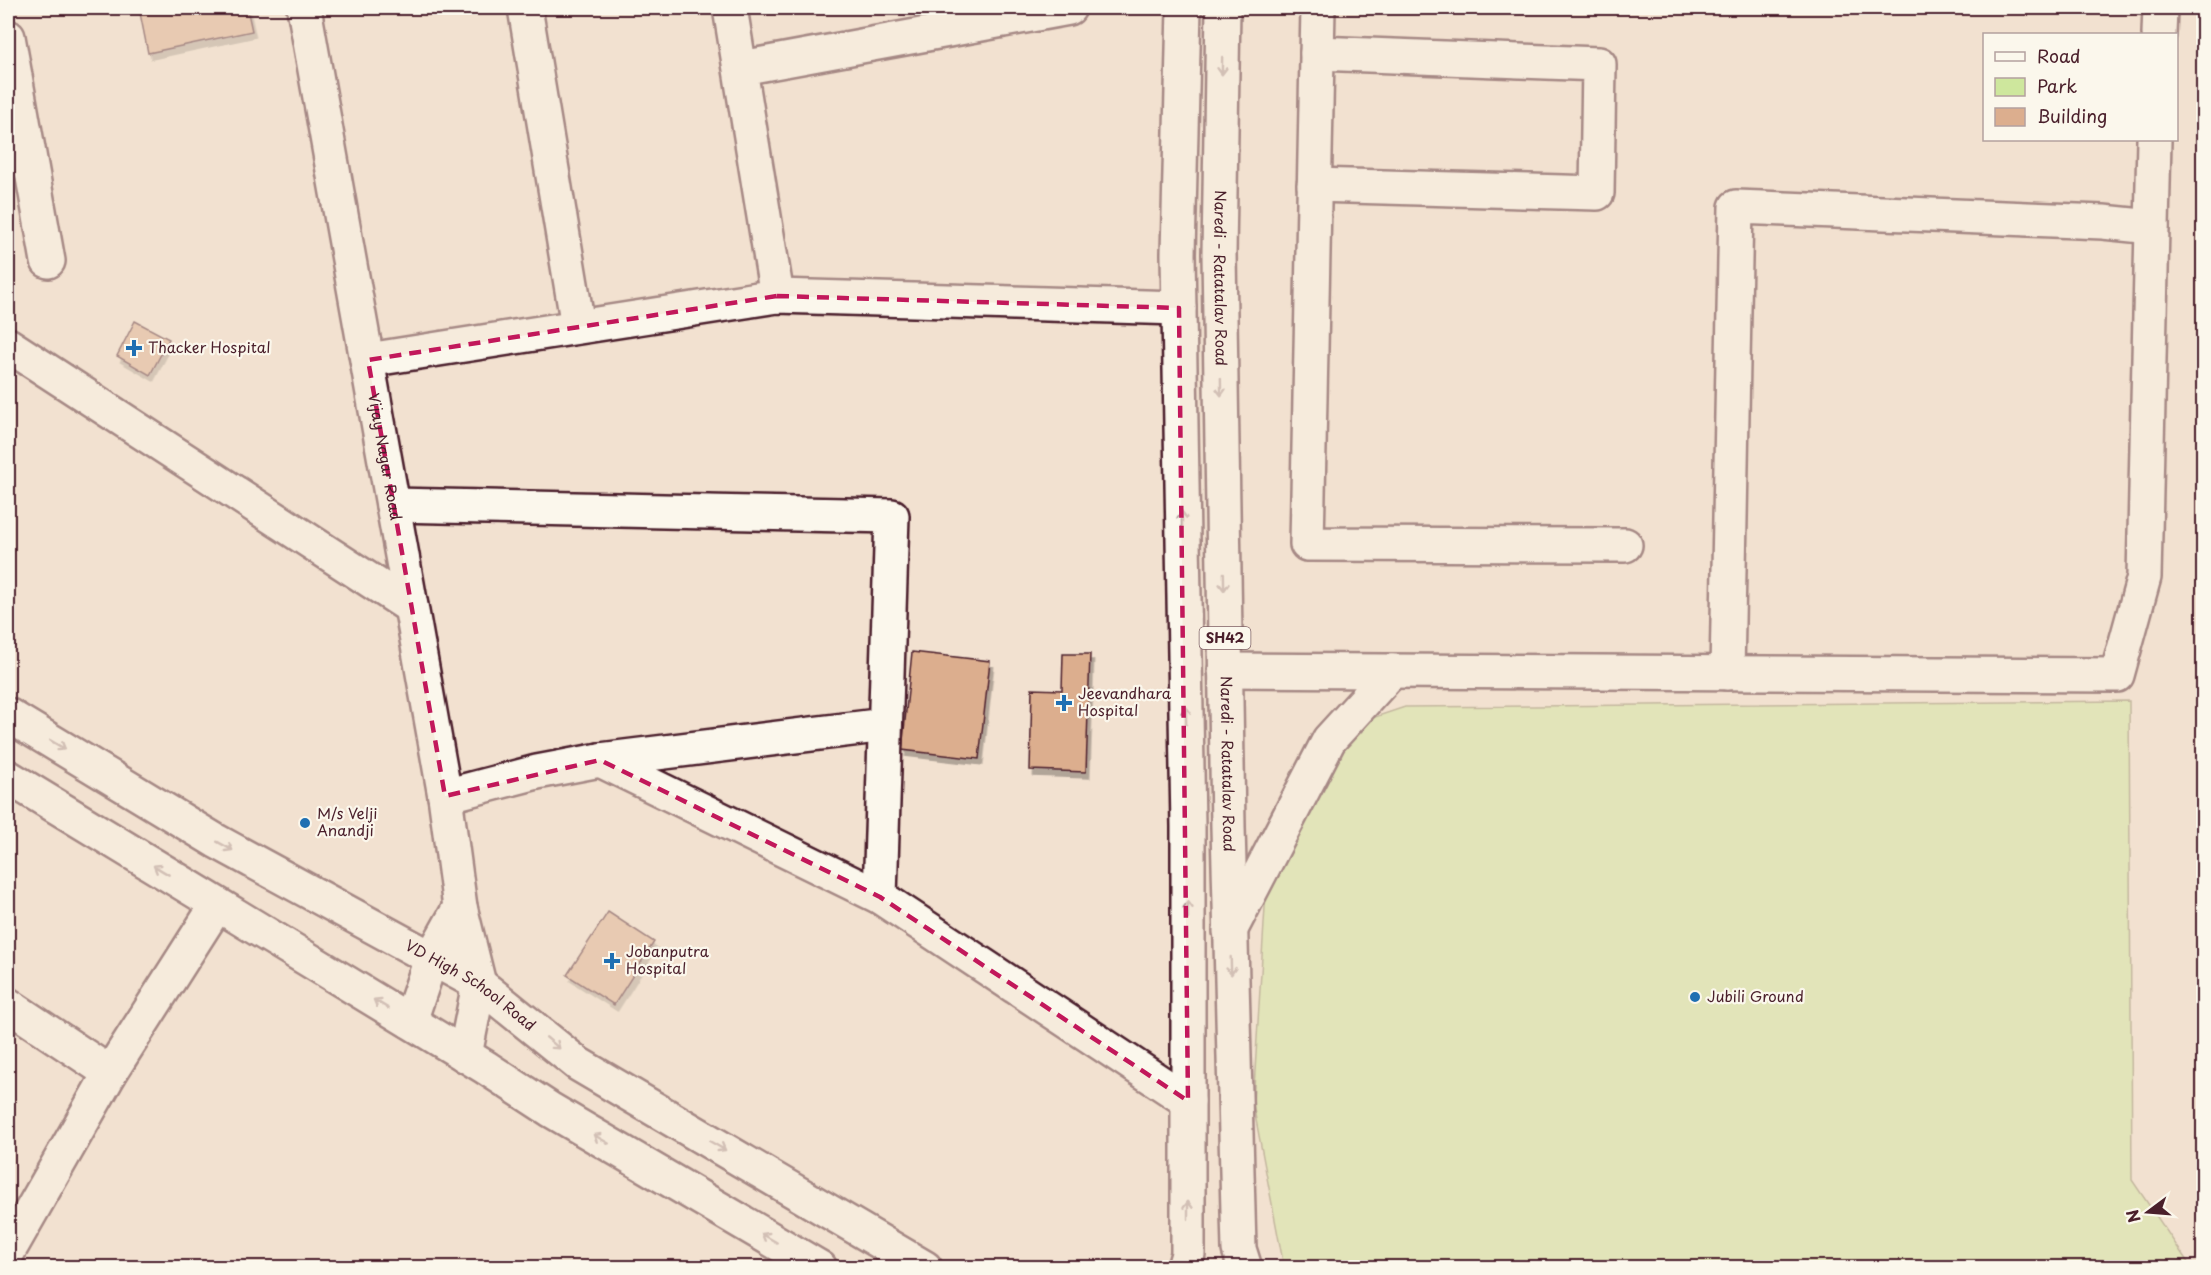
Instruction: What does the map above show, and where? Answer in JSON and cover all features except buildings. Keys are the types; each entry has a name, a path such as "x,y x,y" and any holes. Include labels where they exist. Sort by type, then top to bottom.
{"street":[{"name":"Vijay Nagar Road","path":"304,8 445,796 460,907 479,984 465,1055"},
{"path":"525,8 578,326"},
{"path":"730,8 777,296"},
{"path":"741,68 1069,8"},
{"name":"SH42","path":"1184,8 1178,254 1188,826 1188,1254 1184,1268"},
{"name":"Naredi - Ratatalav Road","path":"1223,8 1218,254 1225,670 1239,1249 1245,1268"},
{"path":"1318,8 1307,544 1625,545"},
{"path":"2159,33 2160,8"},
{"path":"8,37 48,261"},
{"path":"1314,185 1597,193 1599,64 1317,53"},
{"path":"1225,670 2117,675 2144,577 2154,141"},
{"path":"1727,672 1736,207 2152,226"},
{"path":"368,360 777,296 1179,308"},
{"path":"8,345 411,607"},
{"path":"393,506 892,516 880,897"},
{"path":"1230,931 1329,740 1392,671"},
{"name":"VD High School Road","path":"8,715 216,841 479,984 578,1064 925,1268"},
{"path":"445,796 537,772 600,760 885,725"},
{"path":"600,760 880,897 1188,1101"},
{"path":"8,777 410,1021 551,1110 820,1268"},
{"path":"8,1252 110,1073 217,904"},
{"path":"410,1021 431,959 460,907"},
{"path":"8,1005 110,1073"}],"highlighted area":[{"path":"777,296 1179,308 1188,1101 880,897 600,760 445,796 368,360"}],"green space":[{"name":"Jubili Ground","path":"2129,701 2132,1180 2191,1267 1284,1267 1253,1104 1266,891 1342,728 1405,707"}],"place":[{"name":"Thacker Hospital","path":"134,348"},
{"name":"Jeevandhara Hospital","path":"1064,703"},
{"name":"M/s Velji Anandji","path":"305,823"},
{"name":"Jobanputra Hospital","path":"612,961"},
{"name":"Jubili Ground","path":"1695,997"}]}
